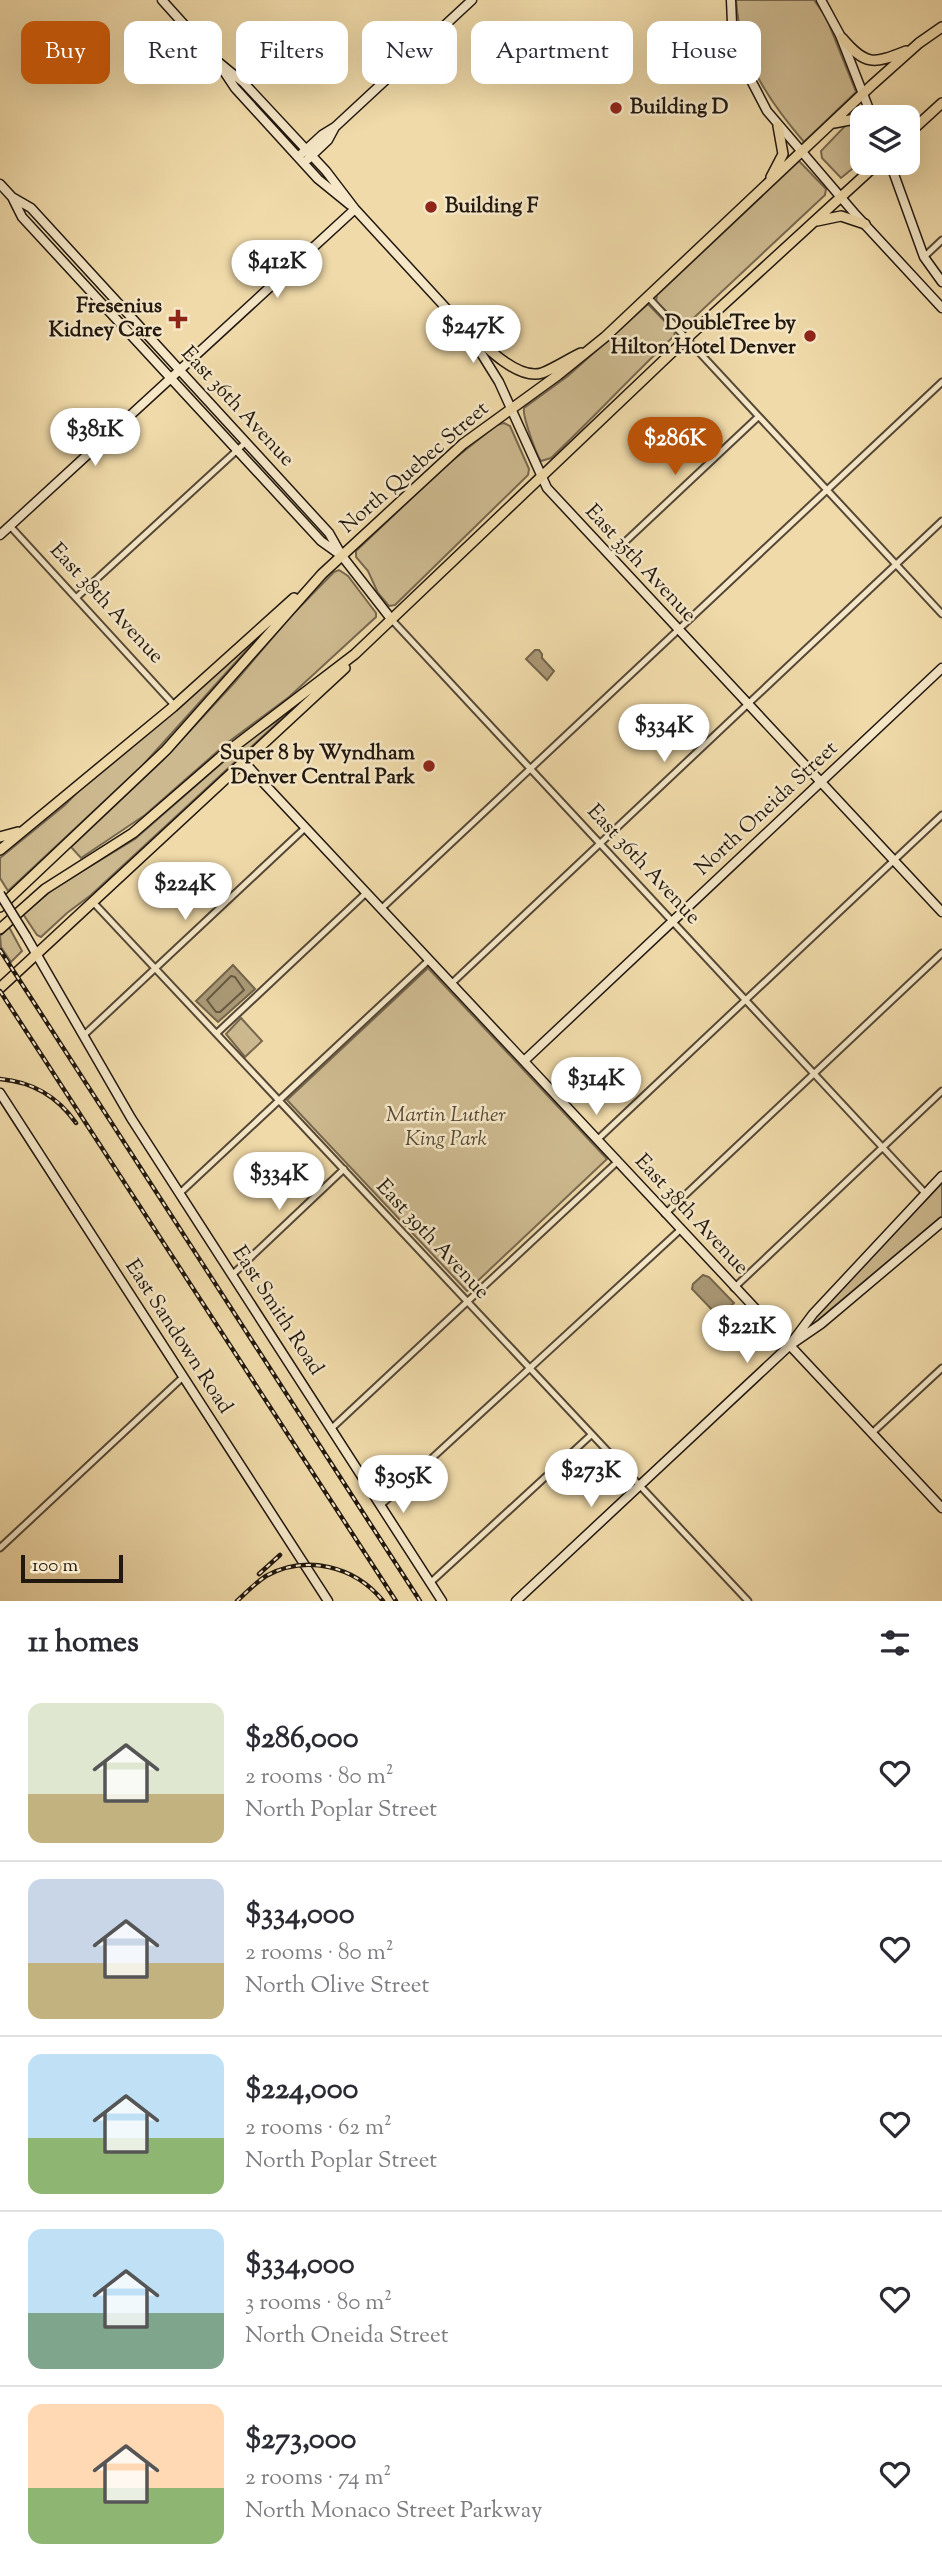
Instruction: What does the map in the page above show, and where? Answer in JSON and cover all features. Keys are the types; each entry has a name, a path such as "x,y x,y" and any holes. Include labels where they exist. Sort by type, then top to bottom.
{"main road":[{"name":"North Quebec Street","path":"0,907 173,743 322,574 457,449 592,348 863,93 914,47 942,27"},
{"path":"842,38 858,55 874,61 885,60 914,47"},
{"path":"920,123 942,103"},
{"path":"831,123 850,120"},
{"path":"764,187 783,154 778,126"},
{"path":"0,929 45,889 133,833 223,755 355,653 686,339 864,175"},
{"path":"812,223 835,216 852,218 865,225"},
{"path":"454,316 506,363 523,373 541,373 592,348"},
{"path":"0,850 175,706 322,574"},
{"path":"0,988 337,677 355,653"},
{"path":"0,837 26,829"}],"street":[{"name":"East 35th Avenue","path":"162,0 181,21"},
{"path":"301,160 328,140 335,127 472,0"},
{"path":"731,0 732,23 742,63 757,96 801,153 942,308"},
{"path":"821,0 842,38 868,105"},
{"name":"East 35th Avenue","path":"222,65 244,83 309,152 355,209 454,316 484,354 512,408 515,422 541,477 561,504 942,912"},
{"name":"East 35th Avenue","path":"222,69 235,89 301,160 329,189 355,209"},
{"path":"894,175 924,257 942,282"},
{"name":"East 36th Avenue","path":"0,184 12,197 22,217 321,541 342,556"},
{"name":"East 36th Avenue","path":"12,197 31,208 180,370 334,538 342,556 392,620 925,1193"},
{"path":"0,536 355,209"},
{"path":"924,257 942,240"},
{"path":"648,296 942,614"},
{"path":"381,909 942,382"},
{"path":"609,557 758,417"},
{"path":"76,598 246,442"},
{"path":"451,984 942,521"},
{"name":"East 38th Avenue","path":"10,526 175,706"},
{"name":"North Oneida Street","path":"524,1061 942,668"},
{"name":"East 38th Avenue","path":"243,761 942,1507"},
{"path":"597,1140 942,815"},
{"path":"83,1036 305,828"},
{"path":"217,1033 366,893"},
{"name":"East Smith Road","path":"0,894 37,953 116,1093 442,1601"},
{"name":"East 39th Avenue","path":"92,901 748,1601"},
{"path":"665,1214 942,953"},
{"path":"180,1193 429,960"},
{"path":"737,1286 942,1091"},
{"name":"East Sandown Road","path":"0,1093 328,1601"},
{"path":"332,1428 617,1162"},
{"path":"232,1275 344,1170"},
{"path":"789,1346 806,1321 942,1176"},
{"path":"516,1601 789,1346 810,1332 942,1222"},
{"path":"380,1506 680,1230"},
{"path":"872,1433 942,1368"},
{"path":"0,1548 183,1377"},
{"path":"430,1583 591,1435"}],"green space":[{"path":"736,0 814,0 826,17 856,92 804,142 778,110 761,82 761,21 739,21"},
{"path":"850,124 850,171 841,178 822,158 821,151"},
{"path":"799,161 826,189 825,195 681,327 656,301 657,295"},
{"path":"648,304 675,332 674,336 551,458 541,461 530,435 524,408 568,376"},
{"path":"504,423 510,426 529,469 528,475 395,605 389,606 378,593 368,571 356,557 356,551 449,463 497,425"},
{"path":"339,570 348,576 376,613 376,617 289,697 227,743 145,815 81,858 71,847 163,760 290,617"},
{"path":"263,632 142,766 8,891 0,878 0,858 65,805 87,782"},
{"path":"289,712 91,895 41,937 37,935 23,914 53,889 135,839 240,747"},
{"path":"9,927 22,951 11,962 1,947 0,936"},
{"name":"Martin Luther King Park","path":"428,968 607,1159 467,1291 287,1100"},
{"path":"241,1018 262,1041 245,1057 226,1034"},
{"path":"942,1183 942,1216 798,1337 809,1322"}],"water":[{"path":"535,650 539,650 542,658 554,671 547,680 526,659"},
{"path":"233,965 255,989 218,1022 196,1001"},
{"path":"703,1275 709,1277 734,1303 719,1317 692,1289 693,1284"}],"railway":[{"path":"0,950 420,1601"},
{"path":"0,991 396,1601"},
{"path":"0,1079 23,1083 43,1092 61,1105 76,1123"},
{"path":"259,1574 280,1555"},
{"path":"237,1601 266,1576 281,1569 313,1565 329,1567 359,1579 383,1601"}],"place":[{"name":"Building D","path":"616,108"},
{"name":"Building F","path":"431,207"},
{"name":"Fresenius Kidney Care","path":"178,319"},
{"name":"DoubleTree by Hilton Hotel Denver","path":"810,336"},
{"name":"Super 8 by Wyndham Denver Central Park","path":"429,766"}]}
